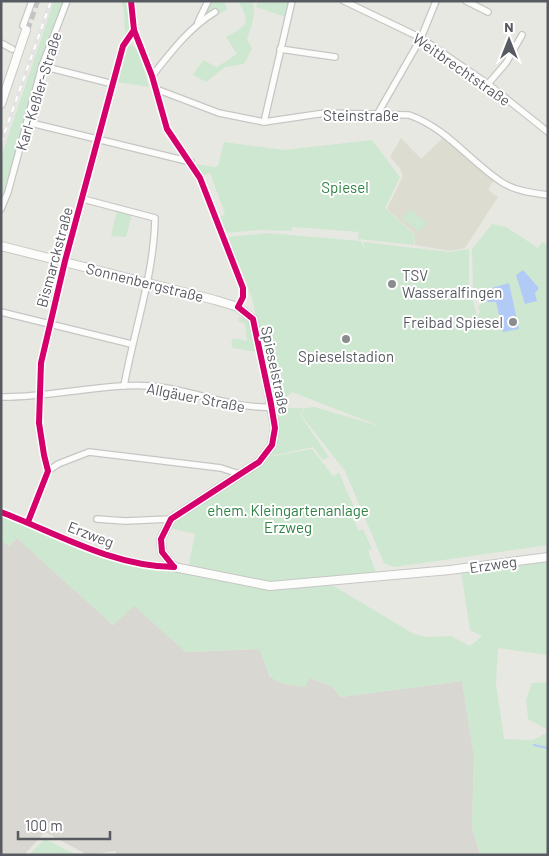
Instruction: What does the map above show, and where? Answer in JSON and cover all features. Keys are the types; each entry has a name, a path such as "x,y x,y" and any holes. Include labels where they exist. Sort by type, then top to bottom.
{"street":[{"path":"1,104 32,1"},
{"name":"Karl-Keßler-Straße","path":"1,209 42,66 67,1"},
{"path":"131,1 134,30 152,76 167,129 200,178 243,288 238,307"},
{"path":"198,22 208,1"},
{"path":"264,122 292,1"},
{"name":"Weitbrechtstraße","path":"344,1 421,38 488,84 548,132"},
{"path":"378,113 421,38 436,1"},
{"path":"466,1 488,12"},
{"path":"152,76 175,46 198,22 215,12"},
{"name":"Bismarckstraße","path":"48,471 40,431 38,396 41,363 65,261 123,46 134,30"},
{"path":"488,84 506,63 522,35"},
{"path":"1,43 12,49"},
{"path":"280,49 335,57"},
{"path":"42,66 113,84"},
{"name":"Steinstraße","path":"156,89 220,113 264,122 325,113 409,115 420,119 448,137 502,182 516,189 548,195"},
{"path":"27,122 191,162"},
{"path":"83,199 155,218 148,283 131,344 124,386"},
{"name":"Sonnenbergstraße","path":"1,246 238,307"},
{"name":"Spieselstraße","path":"171,519 242,475 259,462 272,445 275,428 272,407 253,319 238,307"},
{"path":"1,312 131,344"},
{"name":"Allgäuer Straße","path":"1,397 38,396 124,386 152,386 239,406 272,407"},
{"path":"28,522 48,471 58,464 89,452 221,468 242,475"},
{"name":"Erzweg","path":"1,512 115,556 161,567 174,567 218,577 279,586 450,570 548,557"},
{"path":"97,519 125,521 171,519 161,539 162,552 174,567"}],"shaded area":[{"path":"445,136 495,178 488,190 498,197 465,248 450,251 415,245 415,234 387,209 403,176 400,168 390,157 401,138 421,159"},
{"path":"17,538 113,625 134,605 186,652 260,649 270,677 310,678 331,686 341,697 462,681 474,756 472,827 480,855 118,855 115,851 88,855 45,832 24,855 1,855 1,540 9,546"}],"green space":[{"path":"54,1 65,1 50,41 7,191 1,203 1,157"},
{"path":"121,1 129,1 132,29 125,40 124,11"},
{"path":"209,1 229,1 225,3 227,10 218,14 215,9 203,16"},
{"path":"238,1 252,1 254,10 253,20 247,39 252,49 244,64 225,67 206,82 193,75 203,60 217,67 237,54 226,37 245,23 245,14"},
{"path":"258,1 290,1 286,17 256,7"},
{"path":"128,45 132,45 139,52 149,87 117,82"},
{"name":"Spiesel","path":"372,140 400,177 385,208 415,235 414,245 358,239 359,232 292,227 292,231 258,230 224,233 218,218 225,214 210,173 201,176 195,164 218,166 224,142 284,150"},
{"path":"410,209 427,223 419,232 402,218"},
{"path":"117,210 132,214 126,237 111,236"},
{"path":"492,224 506,227 538,248 542,242 548,245 548,545 394,567 384,563 345,471 301,415 305,408 315,407 382,427 292,392 281,403 273,396 252,298 228,237 268,233 361,241 366,252 363,242 449,252 469,249 469,300 473,300 477,316 480,312 478,306 482,304 479,290 473,291 472,249"},
{"path":"239,317 244,318 251,325 258,352 233,348 231,344 233,338 247,341 245,324 238,321"},
{"path":"274,408 304,408 300,415 329,457 323,460 313,447 276,455 271,454 277,428"},
{"name":"ehem. Kleingartenanlage Erzweg","path":"312,449 333,476 339,473 354,507 349,509 359,531 363,529 372,549 368,551 376,573 271,584 188,568 195,534 170,528 186,512 269,454 275,456"},
{"path":"1,515 144,566 270,588 332,585 412,633 425,637 451,636 470,646 482,636 470,630 461,572 548,560 548,655 498,648 496,684 504,739 533,740 548,732 548,855 480,855 472,827 474,756 462,681 341,697 331,686 310,678 305,687 278,682 270,675 259,649 186,652 134,606 113,625 17,538 9,546 1,540"},
{"path":"548,682 548,730 528,719 526,700 532,683"},
{"path":"45,839 76,855 29,855"}],"water":[{"path":"523,270 539,288 535,293 537,301 525,304 516,275"},
{"path":"509,283 519,329 503,332 496,302 488,302 485,290"}],"waterway":[{"path":"534,745 548,748"}],"tunnel":[{"path":"26,30 36,1"}],"railway":[{"path":"1,143 51,1"}],"cycle path":[{"path":"131,1 134,30 152,76 167,129 200,178 243,288 243,297 238,307 253,319 275,428 272,445 259,462 171,519 161,539 162,552 174,567"},
{"path":"28,522 48,471 39,423 41,363 65,261 123,46 134,30"},
{"path":"1,512 107,555 129,561 174,567"}],"place":[{"name":"TSV Wasseralfingen","path":"392,284"},
{"name":"Freibad Spiesel","path":"513,322"},
{"name":"Spieselstadion","path":"346,339"}]}
